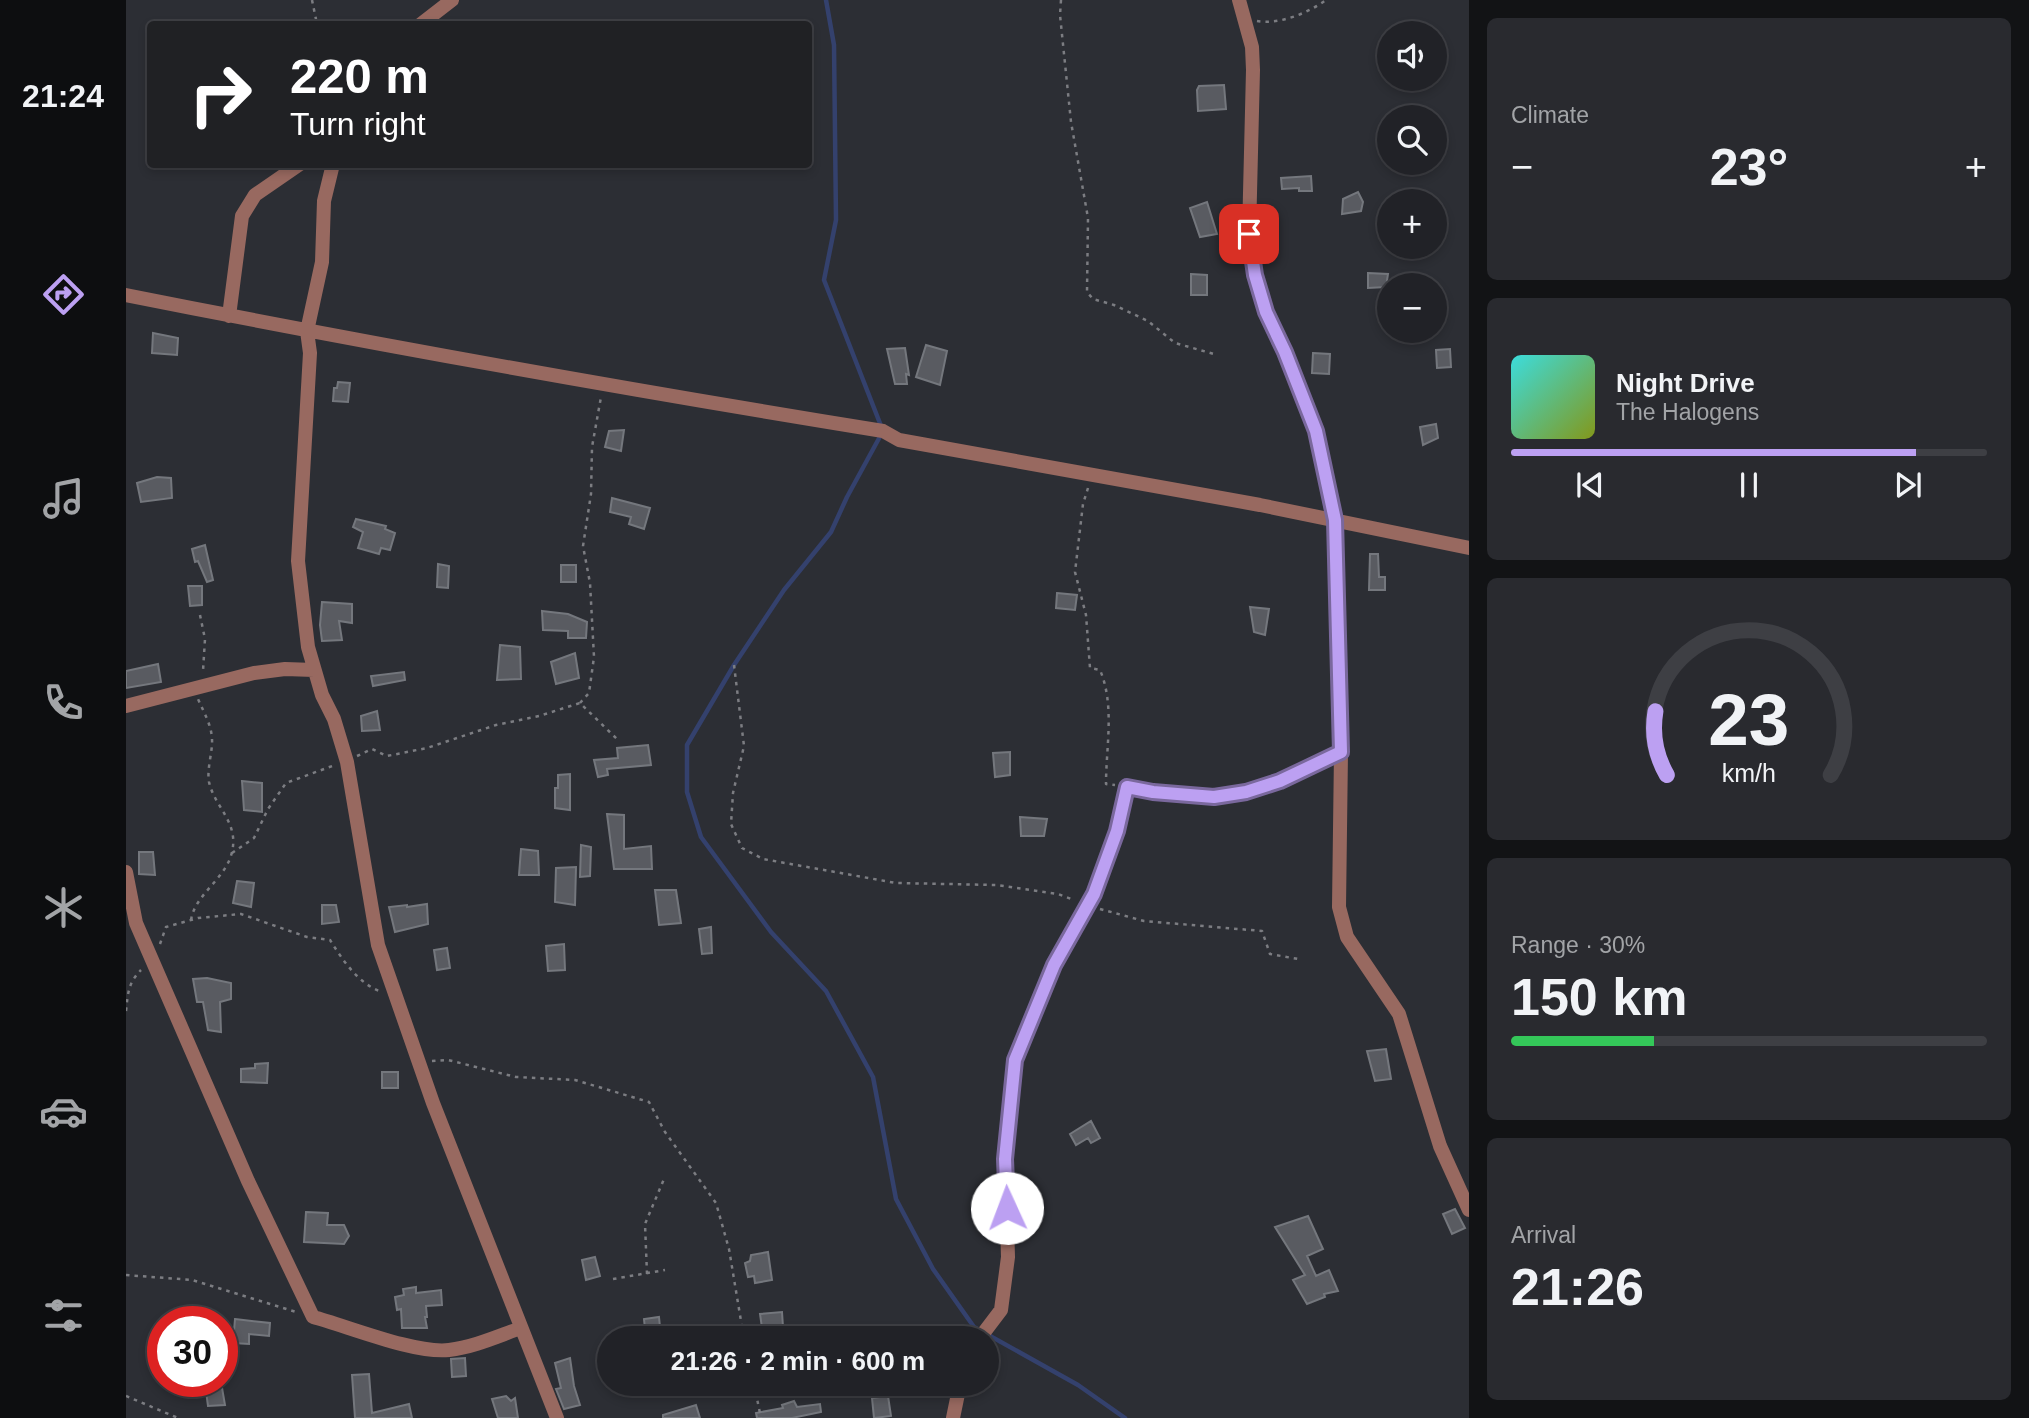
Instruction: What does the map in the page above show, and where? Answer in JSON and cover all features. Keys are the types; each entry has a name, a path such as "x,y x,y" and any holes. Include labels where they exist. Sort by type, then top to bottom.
{"street":[{"path":"425,21 452,0"},
{"path":"1239,0 1252,47 1249,234 1255,275 1266,312 1316,431 1335,520 1341,752 1339,906 1347,937 1399,1014 1440,1146 1469,1210"},
{"path":"229,316 242,216 255,195 294,168"},
{"path":"332,168 324,201 322,262 307,331 310,353 298,561 308,647 322,695 334,719 347,762 378,945 418,1061 557,1418"},
{"path":"126,295 603,385 883,431 899,440 1335,520 1469,548"},
{"path":"126,706 254,673 285,668 314,670"},
{"path":"988,1326 1001,1310 1008,1257 1005,1159 1015,1060 1054,965 1088,905 1117,831 1127,787 1214,797 1246,792 1280,781 1341,752"},
{"path":"126,872 136,923 248,1181 313,1317 388,1340 422,1348 447,1350 484,1342 521,1328"},
{"path":"953,1418 958,1396"}],"path":[{"path":"312,0 316,21"},
{"path":"1061,0 1059,15 1071,122 1088,218 1087,292 1093,299 1114,305 1148,321 1175,343 1214,354"},
{"path":"1244,18 1266,23 1285,19 1326,0"},
{"path":"232,853 254,838 268,809 286,783 347,762 372,749 387,756 427,748 496,725 539,716 580,703 589,692 594,657 590,583 583,546 590,505 592,447 603,385"},
{"path":"1088,474 1075,572 1086,615 1090,668 1100,670 1107,689 1109,733 1106,784 1127,787"},
{"path":"734,664 744,746 733,793 731,824 742,848 763,859 896,883 997,885 1058,894 1143,921 1262,931 1270,954 1298,959"},
{"path":"580,703 619,741"},
{"path":"191,920 193,910 220,875 232,853 233,830 209,782 210,765"},
{"path":"126,1010 131,980 154,962 166,927 191,920 242,914 307,937 330,940 343,962 371,988 382,992"},
{"path":"418,1061 448,1060 516,1077 576,1080 649,1102 666,1132 716,1203 729,1249 742,1326"},
{"path":"647,1273 645,1224 664,1179"},
{"path":"613,1279 665,1270"},
{"path":"126,1275 192,1280 313,1317"},
{"path":"126,1396 178,1418"},
{"path":"756,1396 761,1418"}],"building":[{"path":"1224,85 1226,109 1198,111 1199,86"},
{"path":"1311,176 1312,191 1299,191 1299,188 1282,189 1281,178"},
{"path":"1358,192 1363,202 1361,211 1342,214 1343,199"},
{"path":"1207,202 1217,234 1200,237 1190,208"},
{"path":"1368,273 1377,273 1377,288 1368,288"},
{"path":"1191,274 1207,275 1207,295 1191,295"},
{"path":"153,333 178,338 177,355 152,353"},
{"path":"926,345 947,351 940,385 916,377"},
{"path":"905,348 909,375 906,374 907,384 895,384 887,349"},
{"path":"1450,349 1451,367 1437,368 1436,350"},
{"path":"1313,353 1330,354 1329,374 1312,373"},
{"path":"338,382 350,383 348,402 333,401 334,388 337,388"},
{"path":"1436,424 1438,438 1423,445 1420,427"},
{"path":"624,430 621,451 605,447 609,431"},
{"path":"157,477 171,478 172,498 141,502 137,483"},
{"path":"612,498 650,508 644,529 629,524 631,517 610,512"},
{"path":"356,519 386,526 385,529 395,533 390,550 381,548 379,554 358,548 363,532 353,527"},
{"path":"205,545 213,580 207,582 198,561 195,562 192,549"},
{"path":"1370,554 1378,554 1379,577 1385,577 1385,590 1369,590"},
{"path":"438,564 449,566 448,588 437,587"},
{"path":"561,565 576,565 576,582 561,582"},
{"path":"188,586 202,586 202,605 190,606"},
{"path":"1057,593 1077,595 1075,610 1056,608"},
{"path":"322,602 352,604 352,623 339,621 342,640 322,641"},
{"path":"1250,607 1269,609 1265,635 1254,632"},
{"path":"542,611 568,614 587,622 586,638 568,638 568,631 543,630"},
{"path":"500,645 520,647 521,679 497,680"},
{"path":"575,653 579,678 556,684 551,662"},
{"path":"158,664 161,682 126,688 126,671"},
{"path":"404,672 405,680 373,686 371,676"},
{"path":"377,711 380,730 362,731 361,716"},
{"path":"648,745 651,765 607,769 608,775 598,777 594,760 618,758 617,748"},
{"path":"1010,752 1010,775 995,777 993,753"},
{"path":"570,774 570,810 555,808 558,775"},
{"path":"242,781 262,783 262,812 244,810"},
{"path":"607,814 624,815 624,849 651,846 652,869 614,869"},
{"path":"1020,817 1047,819 1044,836 1021,836"},
{"path":"581,845 591,847 590,876 580,877"},
{"path":"521,849 538,851 539,875 519,875"},
{"path":"139,852 153,852 155,875 139,874"},
{"path":"576,867 575,905 555,902 556,868"},
{"path":"237,881 254,883 251,907 233,903"},
{"path":"655,890 676,890 681,923 659,925"},
{"path":"427,904 428,924 395,932 389,907"},
{"path":"322,905 336,905 339,922 322,924"},
{"path":"711,927 712,953 702,954 699,929"},
{"path":"564,944 565,970 548,971 546,946"},
{"path":"447,948 450,968 437,970 434,950"},
{"path":"207,978 231,983 231,999 220,1002 221,1032 208,1030 203,1002 197,1002 193,979"},
{"path":"1386,1049 1391,1079 1375,1081 1367,1051"},
{"path":"268,1063 267,1083 241,1082 241,1069"},
{"path":"382,1072 398,1072 398,1088 382,1088"},
{"path":"1091,1121 1100,1138 1091,1143 1088,1138 1076,1145 1070,1134"},
{"path":"1455,1209 1465,1228 1452,1234 1443,1214"},
{"path":"306,1212 328,1213 327,1225 344,1225 349,1236 344,1244 304,1242"},
{"path":"1308,1216 1323,1249 1307,1256 1316,1276 1329,1270 1338,1291 1324,1294 1325,1297 1307,1304 1293,1280 1305,1275 1275,1227"},
{"path":"768,1252 772,1280 755,1283 754,1276 748,1277 745,1263 750,1261 751,1255"},
{"path":"595,1257 600,1276 586,1280 582,1260"},
{"path":"416,1287 416,1293 441,1290 442,1305 426,1306 427,1328 402,1328 401,1309 397,1310 395,1297 404,1295 403,1289"},
{"path":"782,1312 783,1326 762,1326 760,1314"},
{"path":"659,1317 660,1326 645,1326 644,1319"},
{"path":"238,1319 270,1323 269,1336 249,1334 249,1344 238,1343"},
{"path":"465,1358 466,1376 452,1377 451,1359"},
{"path":"570,1358 580,1405 564,1409 556,1389 561,1388 555,1363"},
{"path":"369,1374 372,1413 409,1404 412,1418 355,1418 352,1375"},
{"path":"506,1396 511,1401 515,1398 518,1418 498,1418 492,1399"},
{"path":"888,1396 891,1416 874,1418 872,1398"},
{"path":"207,1397 224,1397 225,1405 208,1406"},
{"path":"794,1401 797,1407 820,1404 821,1412 792,1418 757,1418 756,1413 783,1408 782,1405"},
{"path":"696,1405 700,1418 663,1418 663,1415"}],"waterway":[{"path":"826,0 834,45 836,220 824,280 883,431 831,532 784,590 734,665 687,745 687,792 701,837 771,932 826,991 873,1077 896,1199 933,1269 974,1327 1078,1385 1125,1418"}],"route":[{"path":"1007,1208 1005,1159 1015,1060 1054,965 1094,894 1117,831 1127,787 1214,797 1246,792 1280,781 1341,752 1342,709 1337,639 1335,520 1316,431 1266,312 1255,275 1249,234"}]}
